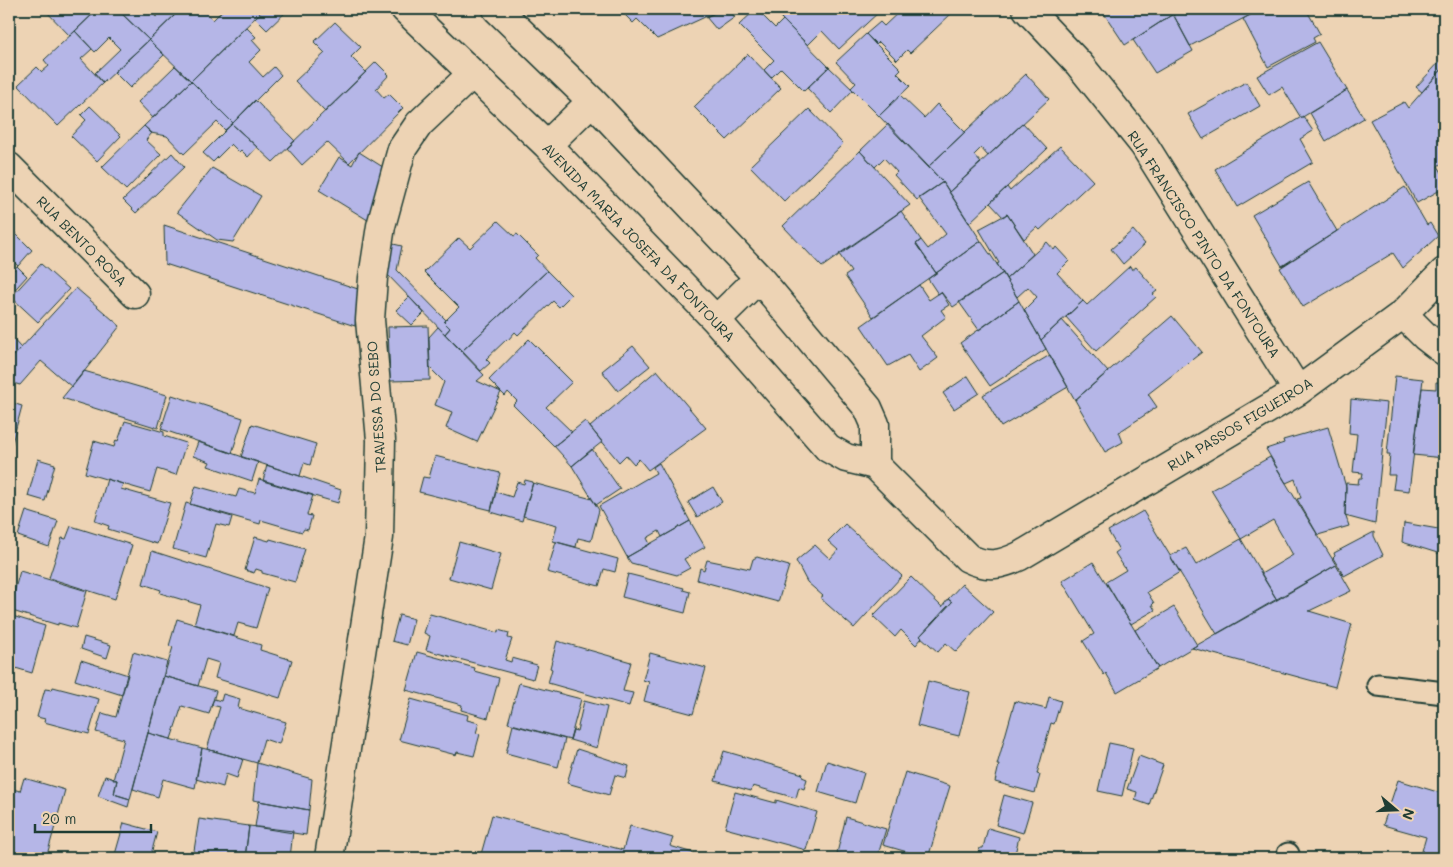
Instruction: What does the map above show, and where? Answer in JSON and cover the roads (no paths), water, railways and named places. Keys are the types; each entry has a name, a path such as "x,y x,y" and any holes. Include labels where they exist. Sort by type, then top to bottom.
{"street":[{"name":"AVENIDA MARIA JOSEFA DA FONTOURA","path":"405,9 547,145 716,320 828,448 846,458 875,465"},
{"path":"497,9 592,100 759,278 868,408 875,424 875,465"},
{"name":"RUA FRANCISCO PINTO DA FONTOURA","path":"1027,9 1079,64 1144,145 1298,391"},
{"name":"TRAVESSA DO SEBO","path":"329,858 379,537 381,440 370,320 373,278 381,226 402,149 418,124 472,74"},
{"path":"547,145 592,100"},
{"name":"RUA BENTO ROSA","path":"9,167 135,294"},
{"name":"RUA PASSOS FIGUEIROA","path":"875,465 968,558 977,563 989,565 1006,563 1298,391 1403,314 1444,272"},
{"path":"716,320 759,278"},
{"path":"1403,314 1426,338 1444,350"}],"lane":[{"path":"1378,685 1444,693"}]}
